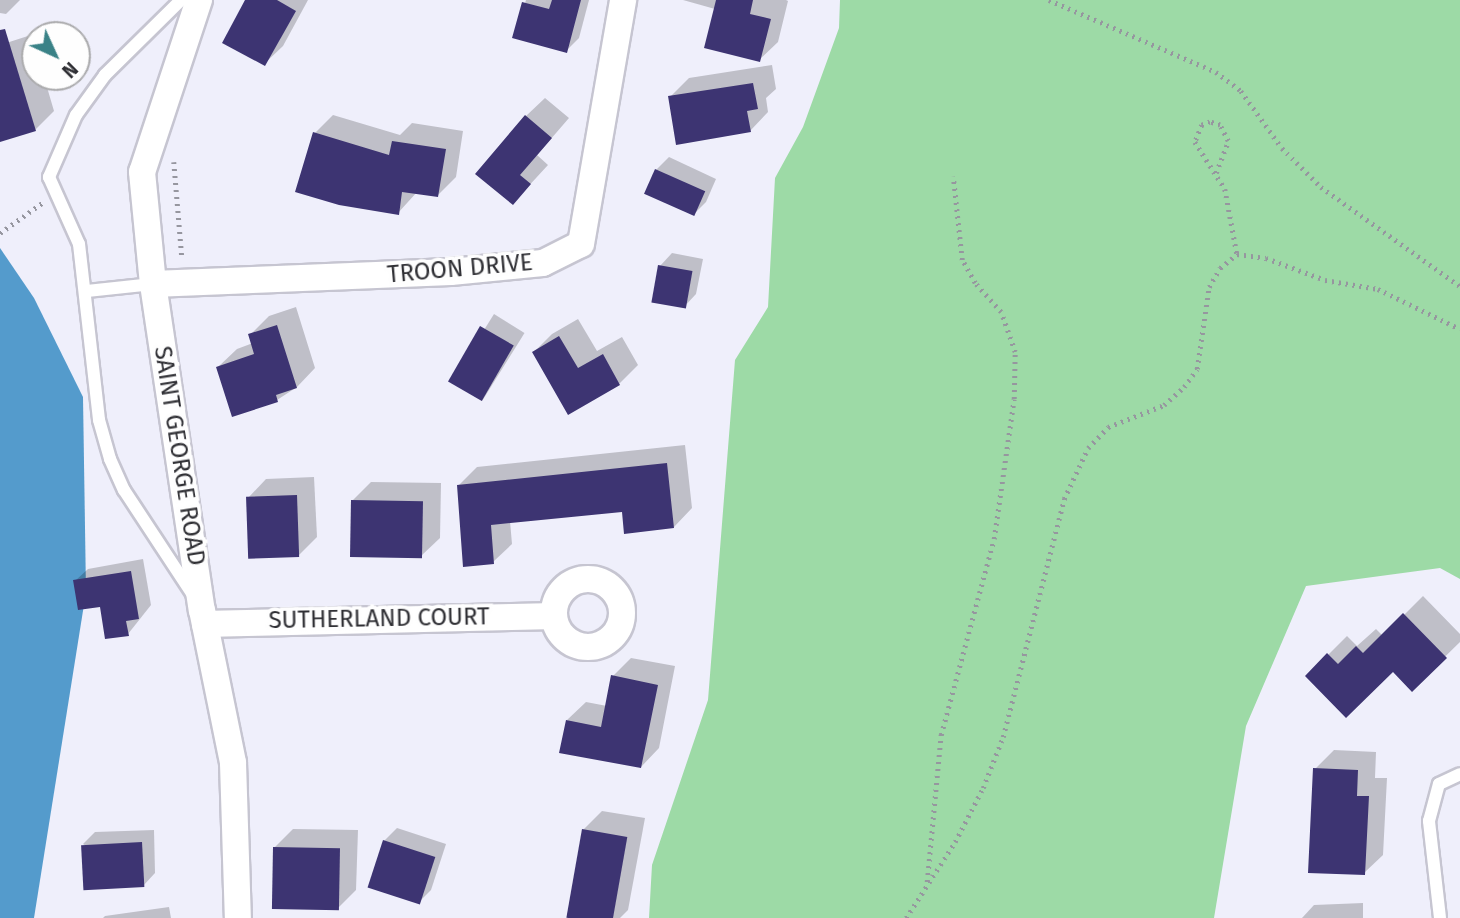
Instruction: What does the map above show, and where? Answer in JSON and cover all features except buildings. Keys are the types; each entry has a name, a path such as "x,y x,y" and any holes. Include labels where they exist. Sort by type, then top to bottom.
{"street":[{"name":"SAINT GEORGE ROAD","path":"199,0 142,172 153,285 204,617 233,763 238,918"},
{"name":"TROON DRIVE","path":"153,285 451,272 543,262 581,244 622,0"},
{"name":"SUTHERLAND COURT","path":"204,617 554,616"}],"lane":[{"path":"181,0 105,75 76,115 49,177 79,244 87,291 99,420 110,459 124,490 204,617"},
{"name":"TROON DRIVE","path":"87,291 153,285"},
{"path":"1440,918 1429,821 1439,784 1460,774"}],"path":[{"path":"1049,0 1216,72 1241,91 1282,148 1321,187 1460,286"},
{"path":"1216,173 1228,141 1220,125 1210,122 1202,125 1195,142 1225,189 1237,254"},
{"path":"177,148 174,160 183,283"},
{"path":"927,885 941,735 994,539 1014,399 1015,352 1001,312 975,283 962,260 954,176"},
{"path":"0,233 36,206"},
{"path":"906,918 984,788 1003,737 1064,499 1088,447 1108,427 1164,405 1184,387 1197,369 1209,287 1220,268 1237,254 1266,258 1325,280 1378,289 1460,329"}],"green space":[{"path":"840,0 1460,0 1460,579 1440,568 1306,586 1246,726 1214,918 649,918 652,865 708,700 735,360 768,307 775,178 803,127 839,28"}],"water":[{"path":"0,248 34,298 83,397 86,592 34,918 0,918"}]}
